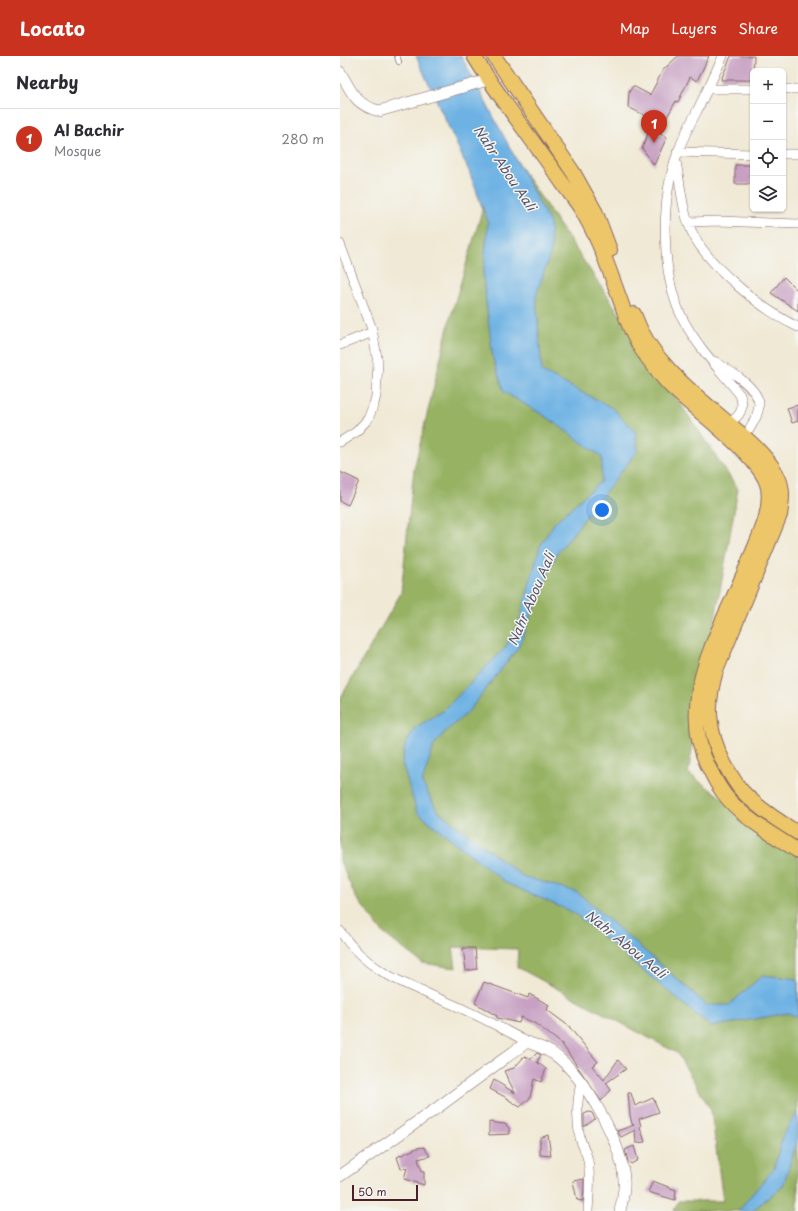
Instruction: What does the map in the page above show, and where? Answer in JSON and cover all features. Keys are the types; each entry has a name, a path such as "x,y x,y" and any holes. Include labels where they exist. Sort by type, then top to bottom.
{"main road":[{"path":"474,56 485,81 538,147 586,216 605,260 634,336 655,367 676,391 737,442 762,475 767,485 769,502 767,515 741,582 711,647 702,674 696,715 698,742 704,759 718,786 731,802 746,815 798,851"},
{"path":"494,56 573,172 596,213 635,317 647,341 662,362 685,386 729,423 766,460 778,477 782,489 780,515 714,677 710,715 712,734 718,752 728,771 741,790 773,818 795,831 784,842"},
{"path":"485,81 499,83 506,89 554,153 573,172"}],"street":[{"path":"723,56 676,156 668,190 665,227 670,284 674,299 700,348 740,395 743,405 741,411 736,418 729,423"},
{"path":"340,72 357,101 379,110 485,81"},
{"path":"708,89 750,89"},
{"path":"786,89 798,90"},
{"path":"676,156 750,154"},
{"path":"786,154 798,154"},
{"path":"676,156 688,222 694,236 706,255 771,312 785,322 798,327"},
{"path":"688,222 720,220 798,224"},
{"path":"340,244 373,332 378,363 374,404 368,419 356,432 340,442"},
{"path":"340,345 373,332"},
{"path":"708,357 737,376 755,394 758,402 757,416 750,428"},
{"path":"340,931 363,958 398,981 467,1011 527,1042 544,1049 558,1057 573,1071 596,1103 610,1132 620,1158 624,1180 620,1211"},
{"path":"340,1176 437,1108 527,1042"},
{"path":"581,1082 578,1098 578,1122 580,1139 588,1160 590,1190 588,1211"}],"lane":[{"path":"397,56 399,62"}],"green space":[{"path":"471,123 502,140 738,489 688,773 798,854 798,1211 674,1211 678,1201 723,1201 711,1110 677,1053 517,967 518,949 453,947 456,968 422,963 383,933 355,896 340,861 340,699 401,593 414,469 450,319 482,211"}],"water":[{"name":"Nahr Abou Aali","path":"416,56 461,56 550,223 551,251 536,296 542,372 611,407 635,431 638,450 556,555 518,648 468,712 444,733 434,745 422,783 437,810 522,876 577,892 707,1005 729,1005 763,975 798,979 798,1018 788,1013 711,1027 574,913 506,883 417,812 402,763 405,746 415,728 443,711 505,648 519,623 540,546 555,522 601,481 602,457 548,418 504,392 493,359 483,276 488,222 469,171"},
{"path":"798,1112 798,1139 783,1186 752,1211 738,1211 774,1168 783,1135"}],"building":[{"path":"678,56 709,56 697,81 690,77 678,102 676,101 658,133 667,137 654,165 642,148 654,120 628,107 629,92 633,86 650,95 663,70"},
{"path":"731,56 754,56 754,68 750,68 750,80 721,80"},
{"path":"735,165 750,165 750,184 735,184"},
{"path":"784,277 798,291 798,311 771,293"},
{"path":"798,405 798,421 792,423 787,408"},
{"path":"340,472 359,481 348,505 340,501"},
{"path":"463,948 475,948 477,969 466,971"},
{"path":"484,982 528,998 529,994 549,1005 547,1010 570,1027 598,1062 592,1066 604,1080 618,1060 626,1069 606,1083 611,1090 601,1101 562,1044 536,1024 521,1017 519,1023 497,1018 497,1016 475,1003"},
{"path":"537,1053 541,1055 537,1062 546,1069 541,1082 534,1079 530,1098 520,1107 509,1099 490,1089 494,1080 515,1093 504,1071 514,1068 524,1057 531,1059"},
{"path":"628,1093 631,1093 635,1106 653,1098 659,1112 639,1119 645,1142 636,1143 635,1130 621,1137 617,1131 634,1125 632,1124 630,1115"},
{"path":"589,1112 592,1113 595,1119 584,1127 584,1114"},
{"path":"489,1122 505,1124 509,1128 510,1134 489,1135"},
{"path":"548,1135 551,1156 540,1155 540,1138"},
{"path":"634,1146 638,1160 631,1164 628,1161 625,1150"},
{"path":"424,1147 430,1156 418,1159 422,1171 424,1171 424,1185 404,1179 407,1168 401,1169 397,1157 417,1148"},
{"path":"584,1179 583,1201 577,1200 573,1181"},
{"path":"653,1181 676,1190 675,1200 648,1192"}],"place":[{"name":"Al Bachir","path":"654,143"}]}
